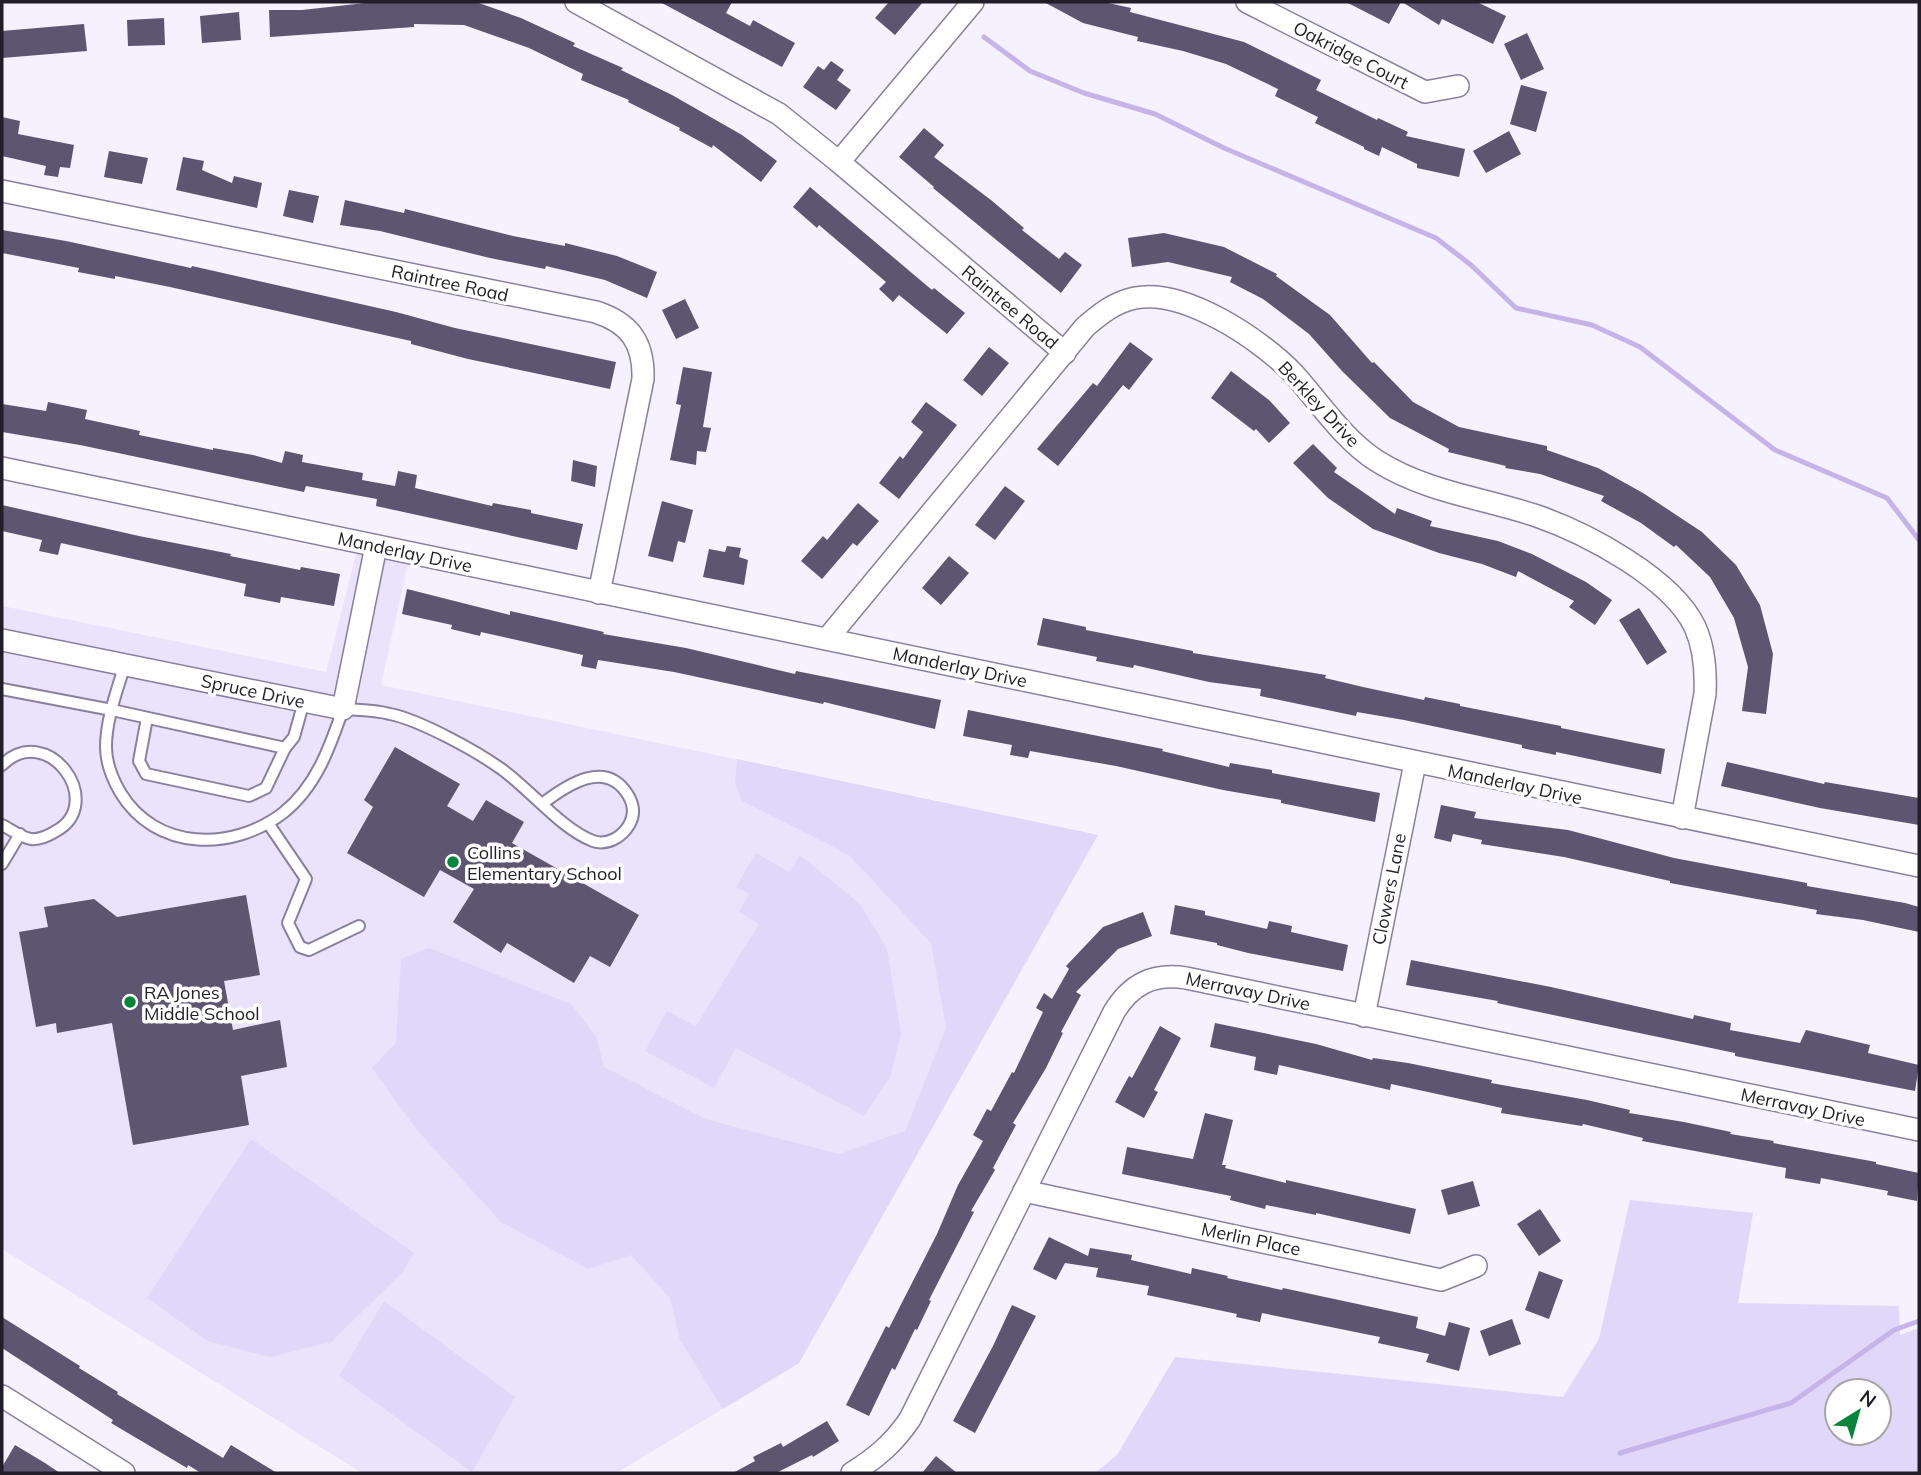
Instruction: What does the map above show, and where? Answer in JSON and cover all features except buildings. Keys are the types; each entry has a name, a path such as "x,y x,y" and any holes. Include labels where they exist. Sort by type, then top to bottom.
{"street":[{"name":"Raintree Road","path":"576,2 779,114 1065,353"},
{"path":"839,162 973,2"},
{"name":"Oakridge Court","path":"1247,2 1425,92 1458,86"},
{"name":"Raintree Road","path":"2,191 610,317 633,337 640,350 643,371 599,593"},
{"name":"Berkley Drive","path":"827,639 1085,327 1117,304 1149,296 1164,297 1181,302 1229,325 1275,357 1346,435 1378,461 1426,485 1539,517 1609,550 1654,580 1679,603 1695,626 1701,642 1706,677 1682,818"},
{"name":"Manderlay Drive","path":"2,468 1919,866"},
{"path":"342,709 376,547"},
{"name":"Spruce Drive","path":"2,640 342,709"},
{"name":"Clowers Lane","path":"1364,1016 1415,763"},
{"name":"Merravay Drive","path":"852,1473 876,1458 896,1440 910,1419 1114,1012 1123,997 1147,981 1168,975 1919,1130"},
{"name":"Merlin Place","path":"1024,1191 1440,1280 1476,1266"},
{"path":"2,1395 124,1473"}],"lane":[{"path":"125,664 107,728 106,750 111,777 128,805 149,823 172,835 201,841 227,839 257,831 284,812 303,794 317,772 331,746 342,709 391,714 429,728 500,768 542,804 567,825 594,841 609,842 620,836 630,824 634,812 624,788 612,778 598,776 564,787 542,804"},
{"path":"2,689 285,748"},
{"path":"147,718 139,761 145,774 249,796 266,788 285,748 294,737 304,701"},
{"path":"2,765 8,759 26,751 41,752 53,759 69,775 76,793 75,809 64,827 44,838 30,839 2,825"},
{"path":"268,823 306,879 288,923 300,947 309,950 359,926"},
{"path":"2,863 20,834"}],"shaded area":[{"path":"359,543 410,554 381,685 1098,835 799,1363 616,1473 362,1473 2,1249 2,606 326,672"},
{"path":"737,759 1098,835 799,1363 723,1409 680,1340 670,1298 631,1255 588,1269 501,1222 417,1130 372,1068 396,1043 401,959 429,948 571,1004 596,1036 604,1067 705,1119 839,1154 905,1131 946,1028 931,943 849,855 742,801 735,784"},
{"path":"756,853 789,872 800,855 860,904 887,949 901,1034 890,1077 864,1116 736,1048 714,1088 645,1051 667,1011 696,1026 759,924 739,912 749,894 736,887"},
{"path":"251,1139 414,1253 401,1274 331,1342 270,1357 208,1341 147,1298"},
{"path":"1630,1200 1753,1213 1738,1303 1899,1306 1900,1335 1919,1328 1919,1473 1095,1473 1117,1455 1175,1357 1563,1397 1599,1339"},
{"path":"384,1301 515,1397 472,1472 339,1376"}],"waterway":[{"path":"984,37 1030,71 1084,93 1155,114 1224,148 1436,238 1471,265 1516,308 1592,325 1640,347 1775,450 1887,498 1919,540"},
{"path":"1620,1453 1791,1403 1894,1330 1919,1321"}],"place":[{"name":"Collins Elementary School","path":"453,862"},
{"name":"RA Jones Middle School","path":"130,1002"}]}
